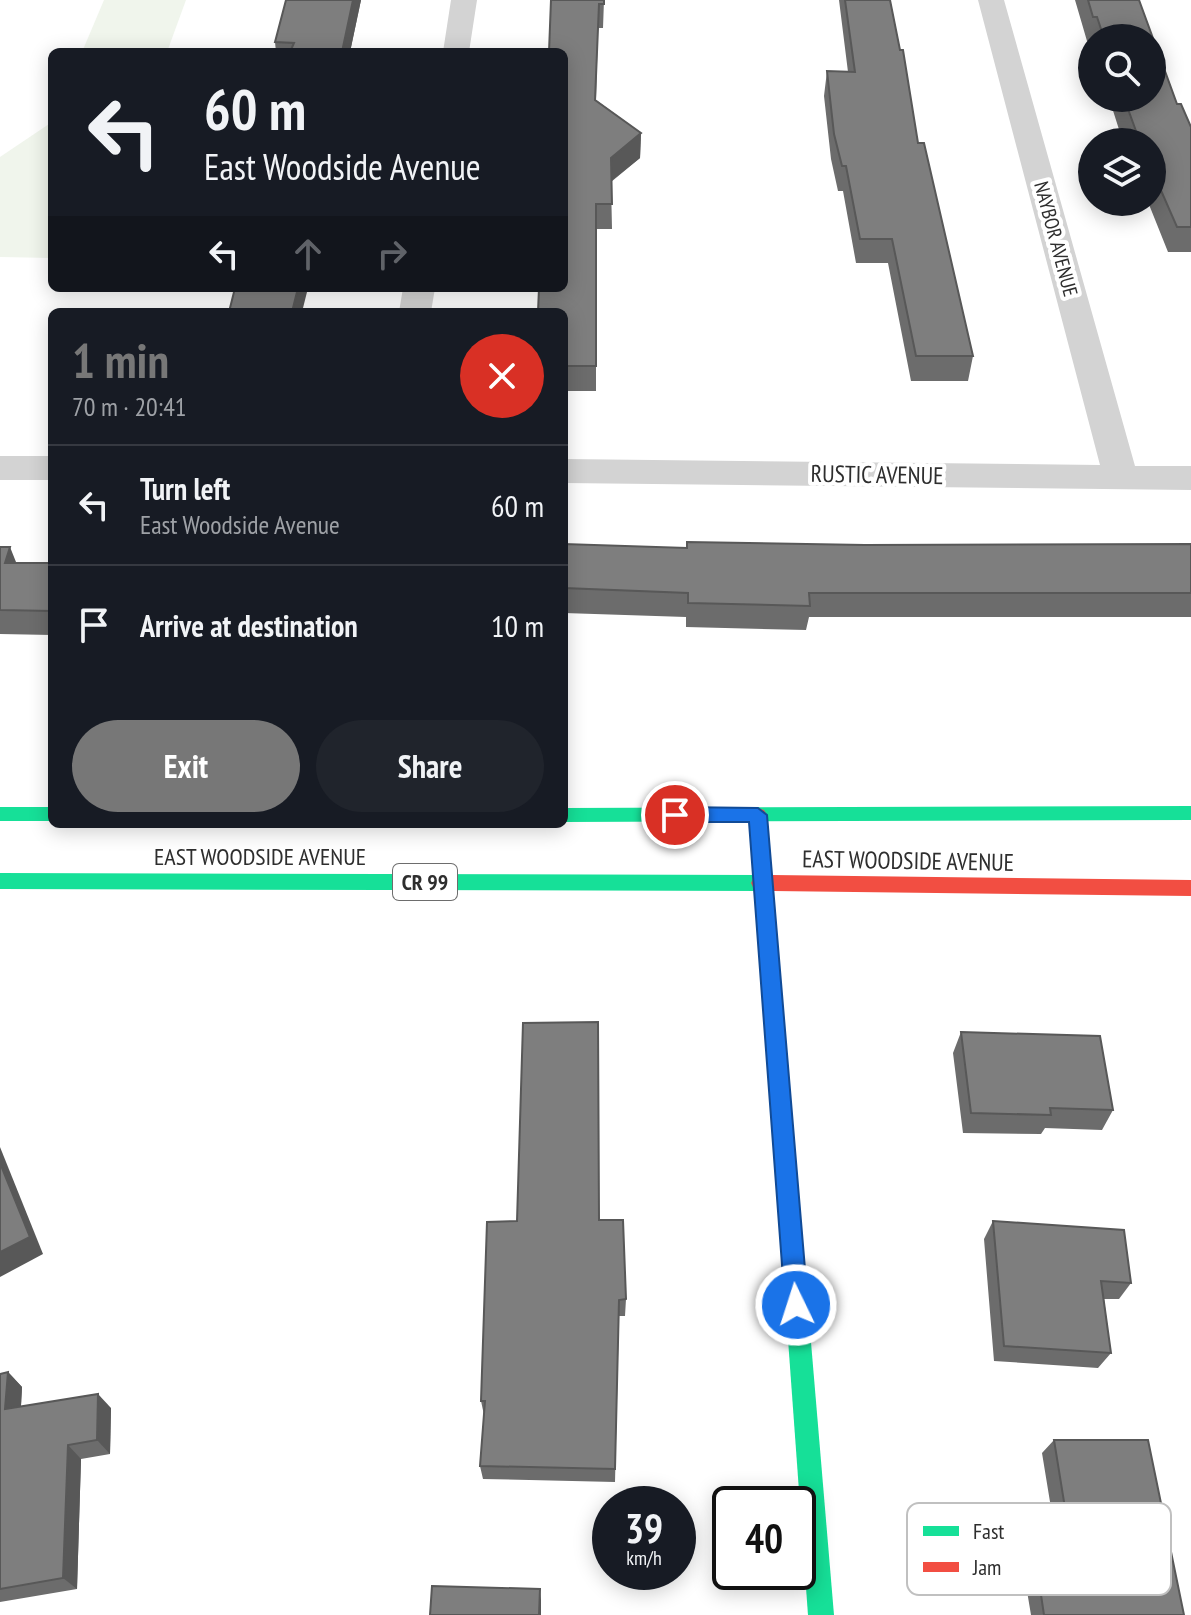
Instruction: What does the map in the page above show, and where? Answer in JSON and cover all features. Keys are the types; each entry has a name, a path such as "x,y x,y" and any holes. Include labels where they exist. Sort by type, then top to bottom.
{"main road":[{"name":"EAST WOODSIDE AVENUE","path":"568,815 1191,813"},
{"path":"0,814 48,814"},
{"path":"758,815 821,1615"},
{"name":"EAST WOODSIDE AVENUE","path":"0,881 763,883 1191,888"}],"street":[{"path":"457,48 464,0"},
{"name":"NAYBOR AVENUE","path":"991,0 1121,478"},
{"path":"0,468 48,468"},
{"name":"RUSTIC AVENUE","path":"568,471 1191,478"}],"shaded area":[{"path":"104,0 186,0 168,48 84,48"},
{"path":"48,125 48,258 0,257 0,157"}],"building":[{"path":"286,0 353,0 343,48 292,48 294,43 275,42"},
{"path":"551,0 604,0 604,4 599,4 595,100 641,133 611,158 612,204 596,204 596,366 568,366 568,308 538,308 539,292 568,292 568,48 549,48"},
{"path":"845,0 890,0 900,50 903,50 918,143 924,143 973,356 916,356 892,239 860,239 846,166 842,166 834,134 827,71 855,72"},
{"path":"1088,0 1139,0 1148,24 1099,24 1097,17 1093,17"},
{"path":"1166,74 1177,104 1181,104 1191,127 1191,227 1177,227 1166,202 1166,128 1135,128 1129,112 1166,112"},
{"path":"234,292 297,292 293,308 230,308"},
{"path":"687,542 1191,544 1191,593 809,593 810,606 688,603 688,593 568,588 568,544 687,548"},
{"path":"0,547 10,547 5,563 48,563 48,611 0,610"},
{"path":"598,1022 599,1220 623,1220 626,1299 619,1300 615,1469 480,1466 485,1401 481,1401 487,1222 517,1221 523,1023"},
{"path":"961,1032 1100,1036 1113,1110 1050,1108 1051,1115 971,1113"},
{"path":"0,1163 30,1237 0,1252"},
{"path":"993,1221 1124,1230 1131,1283 1101,1281 1111,1353 1004,1346"},
{"path":"8,1372 5,1409 98,1394 97,1440 68,1445 63,1578 0,1589 0,1374"},
{"path":"1054,1440 1148,1440 1161,1503 1064,1503"},
{"path":"1171,1552 1184,1615 1044,1615 1041,1595 1171,1595"},
{"path":"432,1586 540,1589 539,1615 430,1615"}],"traffic: fast":[{"path":"568,815 1191,813"},
{"path":"0,814 48,814"},
{"path":"0,881 760,883"},
{"path":"781,1105 821,1615"}],"traffic: jam":[{"path":"758,815 781,1105"},
{"path":"760,883 1191,888"}],"route":[{"path":"675,815 758,815 796,1305"}]}
